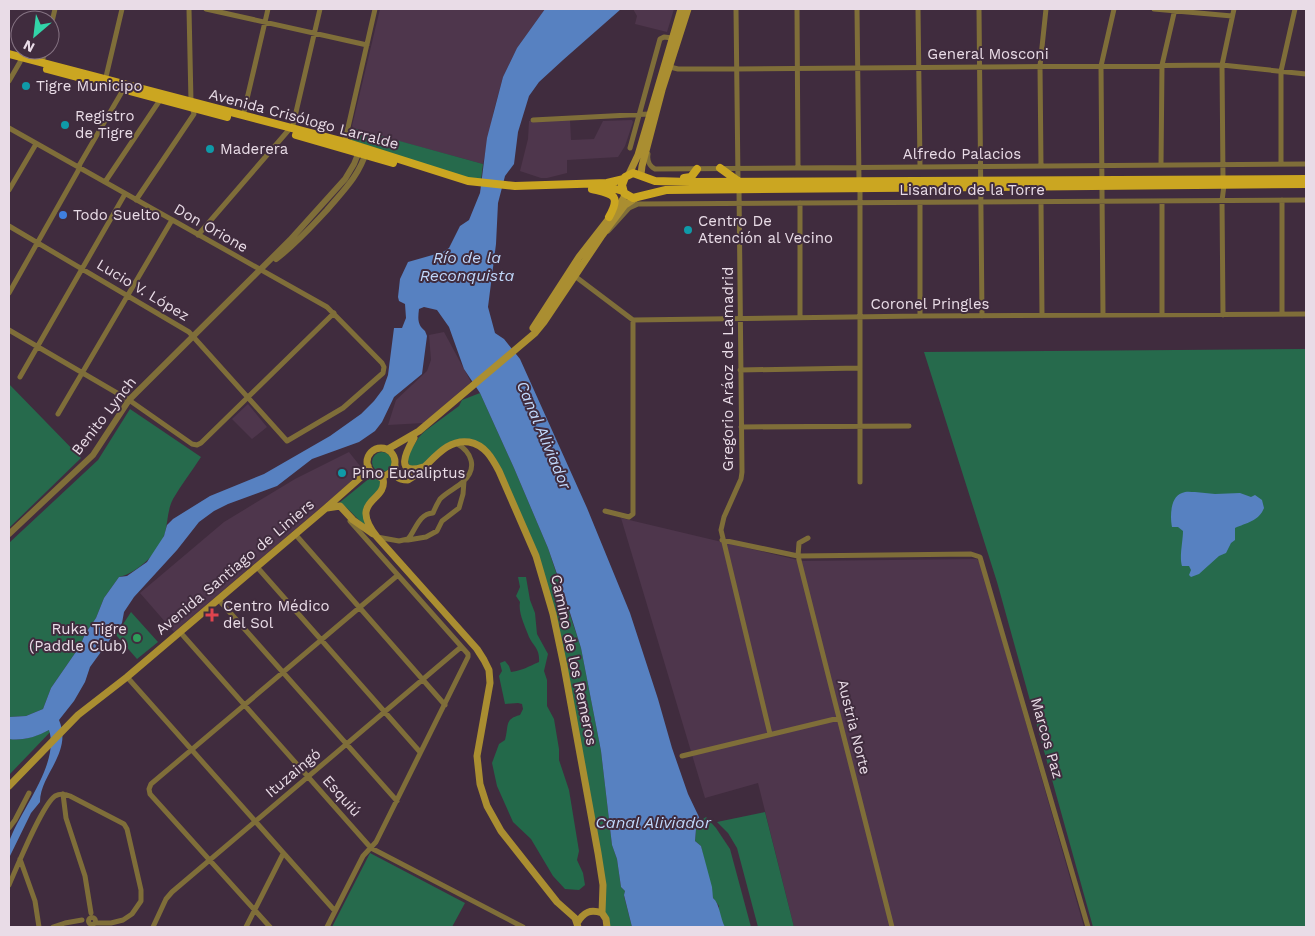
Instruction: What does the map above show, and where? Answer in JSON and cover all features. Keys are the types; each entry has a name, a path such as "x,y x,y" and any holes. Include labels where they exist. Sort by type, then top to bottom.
{"main road":[{"path":"639,199 630,197 622,185 638,154 681,9"},
{"path":"639,199 647,185 643,176 650,135 688,9"},
{"name":"Avenida Crisólogo Larralde","path":"21,60 105,82 123,90 160,100 363,150 485,188 612,188 625,192"},
{"name":"Avenida Crisólogo Larralde","path":"21,60 42,63 193,108 243,116 288,130"},
{"path":"678,182 683,178 691,177 697,168"},
{"path":"720,168 739,185"},
{"path":"626,176 637,173 655,181 739,185 1223,182 1306,184"},
{"name":"Avenida Crisólogo Larralde","path":"534,188 607,183 626,176"},
{"path":"1223,182 1306,178"},
{"path":"376,475 386,475 420,431 518,346 539,320 549,301 625,205 661,190 739,185"},
{"path":"572,274 615,205 614,198 607,191 592,189"},
{"path":"609,217 618,207 625,192"},
{"path":"420,431 388,449 378,448 370,452 367,461 368,466 383,480 382,490 371,501 365,514 367,523 377,537 477,649 484,660 489,670 490,683 477,756 480,784 487,806 501,831 556,902 574,918 576,926"},
{"path":"414,438 404,456 404,461 414,470 423,467"},
{"path":"388,449 393,454 395,475 402,480 412,478 443,450 456,443"},
{"name":"Camino de los Remeros","path":"456,443 473,443 480,446 492,458 536,556 546,586 564,666 600,867 603,885 602,913 606,919 607,927"},
{"name":"Avenida Santiago de Liniers","path":"9,786 64,728 347,490 362,476 368,466"},
{"name":"Avenida Santiago de Liniers","path":"347,490 376,475"},
{"path":"326,508 340,506 359,525 377,537"},
{"path":"576,926 582,916 588,911 602,913"}],"street":[{"path":"105,82 122,9"},
{"path":"136,200 193,108 189,9"},
{"path":"206,9 366,45"},
{"path":"243,116 268,9"},
{"path":"198,235 294,125 320,9"},
{"path":"344,145 375,9"},
{"name":"Gregorio Aráoz de Lamadrid","path":"736,9 737,169 740,204 741,479 722,521 721,530 770,734"},
{"path":"797,9 798,168"},
{"path":"857,9 860,185 860,482"},
{"path":"918,9 920,166"},
{"path":"979,9 982,316"},
{"path":"1040,166 1040,66 1046,9"},
{"path":"1103,315 1101,66 1114,9"},
{"path":"1154,9 1232,16"},
{"path":"1223,314 1222,65 1234,9"},
{"path":"1281,164 1280,71 1295,9"},
{"path":"1161,165 1162,65 1174,10"},
{"path":"630,148 660,39 664,37 672,38"},
{"path":"9,82 21,60"},
{"name":"General Mosconi","path":"670,67 678,69 736,69 1222,65 1306,74"},
{"path":"9,293 123,90"},
{"path":"106,182 160,100"},
{"path":"533,120 649,114"},
{"name":"Don Orione","path":"9,128 327,307 382,363 384,370 381,375 350,403 287,442"},
{"name":"Alfredo Palacios","path":"650,135 647,157 653,168 737,169 1306,164"},
{"path":"9,190 36,144"},
{"name":"Benito Lynch","path":"9,534 93,454 129,400 290,240 344,179 363,150"},
{"path":"20,377 126,194"},
{"name":"Lisandro de la Torre","path":"639,199 740,204 1306,200"},
{"path":"1282,200 1282,314"},
{"path":"1041,202 1042,315"},
{"path":"1162,202 1162,315"},
{"path":"800,203 800,317"},
{"path":"920,203 920,316"},
{"path":"58,414 172,220"},
{"name":"Lucio V. López","path":"9,226 180,325 194,336 287,442"},
{"path":"572,274 633,320 633,514 629,517 605,511"},
{"path":"9,330 129,400 196,445 201,443 334,313"},
{"name":"Coronel Pringles","path":"633,320 740,317 1306,314"},
{"path":"740,370 860,368"},
{"path":"742,427 909,426"},
{"path":"433,514 441,498 464,481 471,469 470,455 467,450 456,443"},
{"path":"377,537 405,541 433,535 438,531 442,521 459,508 464,481"},
{"path":"405,541 410,537 420,520 428,514 433,514 442,521"},
{"path":"327,927 363,856 376,842 468,660 468,654 350,521"},
{"path":"295,534 445,705"},
{"path":"722,540 798,556 799,543 808,538"},
{"name":"Marcos Paz","path":"798,556 971,554 980,556 1088,927"},
{"name":"Austria Norte","path":"798,556 892,927"},
{"path":"257,567 420,752"},
{"path":"270,927 150,794 149,789 151,784 398,575"},
{"path":"218,599 397,801"},
{"name":"Esquiú","path":"180,632 371,848 522,927"},
{"name":"Ituzaingó","path":"153,927 169,895 461,647"},
{"path":"126,677 335,911"},
{"path":"682,756 838,718"},
{"path":"9,828 29,793"},
{"path":"9,885 48,803 57,794 63,794 124,824 127,828 141,890 141,901 136,909 127,918 117,922 102,924 82,920 52,927"},
{"path":"63,794 68,825 85,876 92,921"},
{"path":"246,927 283,854"},
{"path":"20,859 35,901 39,927"}],"shaded area":[{"path":"380,9 545,9 517,48 503,77 483,164 354,129 352,126"},
{"path":"633,9 674,9 667,32 635,24 637,16"},
{"path":"570,120 571,140 594,139 603,121 632,120 633,122 625,146 618,157 567,160 567,173 547,178 541,178 520,171 528,139 529,121"},
{"path":"444,332 471,382 424,423 388,425 396,400 427,371 431,360 429,335"},
{"path":"248,404 267,427 252,439 232,419"},
{"path":"349,452 364,471 174,632 140,593 224,522 295,479"},
{"path":"621,518 802,561 977,559 980,562 1084,927 794,927 758,783 705,798"}],"green space":[{"path":"356,129 483,164 481,180 465,178 351,140 351,133"},
{"path":"1306,349 1306,927 1093,927 997,582 924,352"},
{"path":"9,384 81,458 9,528"},
{"path":"480,393 548,548 581,648 601,751 612,845 617,859 621,887 625,891 624,896 632,927 610,927 605,912 605,896 541,563 491,452 462,440 418,468 409,465 407,456 419,437 459,406 462,400"},
{"path":"130,409 201,457 171,503 165,533 158,547 147,561 126,575 119,577 104,598 96,618 85,634 80,646 51,688 43,709 26,716 9,717 9,543 98,460"},
{"path":"382,452 389,455 392,462 389,469 382,472 375,469 372,462 375,455"},
{"path":"371,477 379,478 381,487 371,498 366,526 339,503"},
{"path":"518,577 526,577 530,600 535,613 537,634 548,654 544,671 547,680 547,706 554,719 559,760 569,790 579,851 577,860 583,873 585,885 579,890 565,889 553,876 531,839 513,822 497,786 492,763 499,744 505,740 509,721 520,715 523,709 522,704 505,704 499,676 502,671 500,663 505,661 511,672 539,662 538,651 529,637 520,611 520,602 516,596 520,587"},
{"name":"Ruka Tigre (Paddle Club)","path":"131,612 158,642 137,659 116,635"},
{"path":"55,727 9,775 9,739 33,737"},
{"path":"765,812 794,927 758,927 737,848 728,833 717,822"},
{"path":"706,817 730,849 751,927 725,927 721,919 719,906 713,898 701,846 695,841 696,829 700,826 700,821"},
{"path":"370,853 465,903 452,927 332,927"}],"water":[{"name":"Canal Aliviador","path":"545,9 621,9 539,82 529,96 518,132 514,164 505,176 498,203 496,244 488,307 495,333 504,339 520,359 587,508 630,613 672,748 688,794 699,817 700,826 696,829 695,841 701,846 713,898 725,927 632,927 624,895 625,891 621,887 617,859 612,845 601,751 581,648 566,600 548,548 514,468 480,393 464,369 449,327 437,310 424,307 419,309 418,315 419,324 427,336 422,374 394,397 382,422 375,431 359,442 312,459 277,486 214,511 199,522 177,550 134,597 124,612 122,623 90,667 85,682 74,701 59,720 62,743 59,753 41,792 40,802 31,813 9,858 9,842 44,772 51,743 49,730 29,738 9,739 9,717 26,716 43,709 51,688 80,646 85,634 96,618 104,598 119,577 127,576 147,562 164,536 167,525 173,519 210,496 264,474 330,436 361,414 374,401 383,389 388,375 394,328 402,328 406,318 405,304 399,301 398,297 400,279 408,262 443,252 449,248 460,226 469,220 480,193 487,138 503,77 517,48"},
{"path":"1185,492 1215,494 1240,493 1251,497 1255,495 1262,500 1264,508 1256,519 1235,528 1235,540 1231,543 1226,553 1219,556 1199,574 1191,577 1189,575 1191,570 1189,566 1182,566 1181,562 1183,531 1178,527 1172,527 1171,513 1173,503 1178,495"}],"place":[{"name":"Tigre Municipo","path":"26,86"},
{"name":"Registro de Tigre","path":"65,125"},
{"name":"Maderera","path":"210,149"},
{"name":"Todo Suelto","path":"63,215"},
{"name":"Centro De Atención al Vecino","path":"688,230"},
{"name":"Pino Eucaliptus","path":"342,473"},
{"name":"Centro Médico del Sol","path":"212,615"},
{"name":"Ruka Tigre (Paddle Club)","path":"137,638"}],"water label":[{"name":"Río de la Reconquista","path":"467,266"}]}
